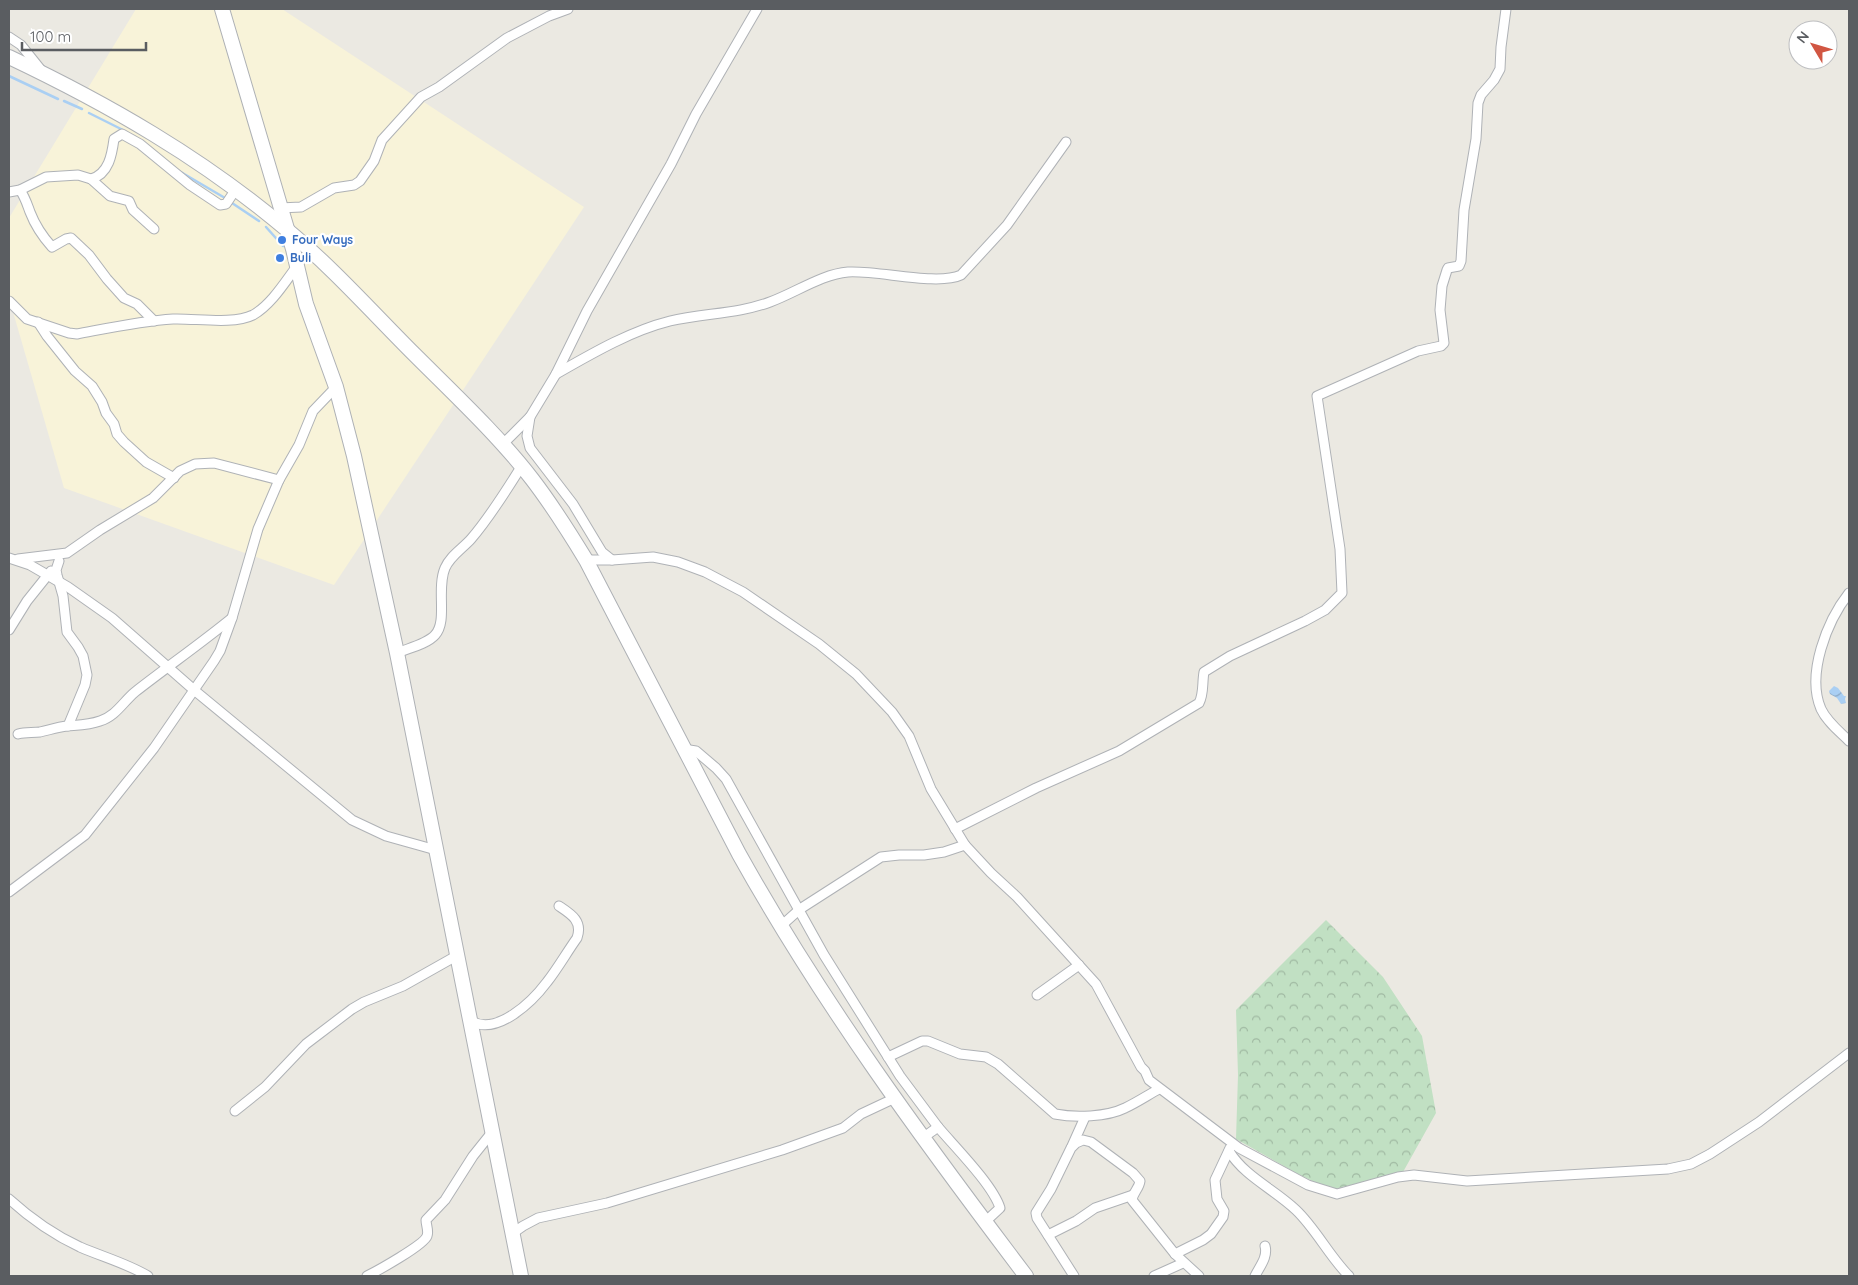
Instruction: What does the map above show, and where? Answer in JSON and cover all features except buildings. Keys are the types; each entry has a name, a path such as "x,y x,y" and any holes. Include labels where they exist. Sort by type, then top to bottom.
{"main road":[{"path":"222,9 287,229 306,304 336,387 354,456 397,653 521,1276"},
{"path":"9,57 138,123 236,190 287,229 350,290 521,466 560,518 586,560 739,854 781,926 844,1026 1026,1276"}],"street":[{"path":"280,208 301,207 334,188 354,185 360,181 374,161 382,140 421,97 439,87 507,38 549,16 568,9"},
{"path":"502,445 530,417 556,374 587,311 671,164 696,114 757,9"},
{"path":"955,830 1036,788 1119,751 1199,703 1202,697 1204,672 1223,660 1325,610 1342,593 1340,549 1317,396 1418,351 1441,346 1444,343 1440,310 1442,286 1448,268 1459,266 1461,261 1465,201 1476,139 1478,103 1481,95 1494,80 1500,68 1500,47 1506,9"},
{"path":"9,37 21,45 44,74"},
{"path":"92,179 98,177 111,160 114,139 122,134 140,144 190,185 220,205 226,204 236,190"},
{"path":"556,374 615,342 651,327 669,321 742,310 761,305 811,283 847,272 937,278 955,278 962,275 1007,225 1066,142"},
{"path":"9,192 20,190 46,177 78,175 92,179 110,196 129,202 133,210 154,229"},
{"path":"20,190 27,200 30,212 41,233 52,247 71,238 89,255 107,280 124,298 138,304 154,321"},
{"path":"9,300 27,319 77,334 175,319 219,321 252,316 261,310 297,266"},
{"path":"38,322 75,371 92,386 114,424 117,434 146,462 174,478"},
{"path":"9,892 85,835 93,826 130,776 154,748 220,651 232,618 258,529 279,480 299,445 313,411 336,387"},
{"path":"530,417 526,436 530,448 573,504 602,552 612,560"},
{"path":"9,630 27,601 66,553 154,498 187,467 195,464 214,463 279,480"},
{"path":"397,653 429,640 436,634 441,618 440,587 446,565 471,539 521,466"},
{"path":"12,558 66,553"},
{"path":"586,560 653,557 678,562 705,572 743,592 835,656 856,674 880,698 909,736 931,789 965,845 1096,984 1149,1080 1230,1147 1308,1185 1337,1194 1398,1177 1414,1175 1467,1181 1668,1169 1691,1164 1710,1154 1766,1116 1849,1053"},
{"path":"12,558 48,575 112,618 194,690 352,820 386,836 436,850"},
{"path":"59,562 56,570 67,632 80,652 87,675 85,685 68,726"},
{"path":"1849,593 1840,604 1825,634 1818,661 1816,688 1817,698 1822,711 1833,726 1849,741"},
{"path":"18,734 101,721 114,713 127,698 167,666 232,618"},
{"path":"684,749 696,751 726,779 824,955 888,1057 938,1127 998,1201 1000,1208 986,1221"},
{"path":"781,926 800,909 881,857 929,855 965,845"},
{"path":"471,1021 484,1026 504,1020 522,1007 546,984 578,938 580,932 574,916 559,906"},
{"path":"234,1111 265,1087 306,1044 352,1009 403,986 458,955"},
{"path":"1037,995 1080,965"},
{"path":"888,1057 922,1041 928,1041 960,1054 986,1057 998,1064 1055,1114 1085,1117 1123,1109 1159,1089"},
{"path":"513,1233 538,1218 607,1203 782,1150 843,1128 861,1114 895,1098"},
{"path":"1074,1276 1036,1213 1051,1189 1085,1117"},
{"path":"924,1138 938,1127"},
{"path":"367,1276 424,1241 428,1232 426,1220 445,1200 473,1156 493,1131"},
{"path":"1048,1235 1076,1221 1095,1208 1133,1195 1139,1188 1140,1181 1127,1168 1091,1142 1083,1140 1071,1148"},
{"path":"1175,1254 1211,1234 1223,1217 1224,1211 1217,1199 1215,1180 1230,1147"},
{"path":"1230,1147 1234,1159 1245,1170 1296,1210 1349,1276"},
{"path":"1133,1195 1132,1200 1175,1254 1199,1276"},
{"path":"9,1199 58,1235 79,1246 132,1266 148,1276"},
{"path":"1255,1276 1266,1257 1265,1246"},
{"path":"1154,1276 1183,1263"}],"shaded area":[{"name":"Buli","path":"136,9 282,9 584,207 334,585 64,488 9,298 9,218"}],"green space":[{"path":"1326,920 1383,977 1422,1036 1436,1113 1403,1172 1331,1190 1298,1174 1236,1139 1238,1075 1236,1010"}],"water":[{"path":"1834,686 1846,696 1846,703 1841,704 1837,698 1830,694 1829,691"}],"waterway":[{"path":"9,76 58,99"},
{"path":"64,101 82,109"},
{"path":"89,113 123,130"},
{"path":"179,171 225,198"},
{"path":"232,203 259,221"},
{"path":"266,227 283,246"}],"place":[{"name":"Four Ways","path":"282,240"},
{"name":"Buli","path":"280,258"}]}
